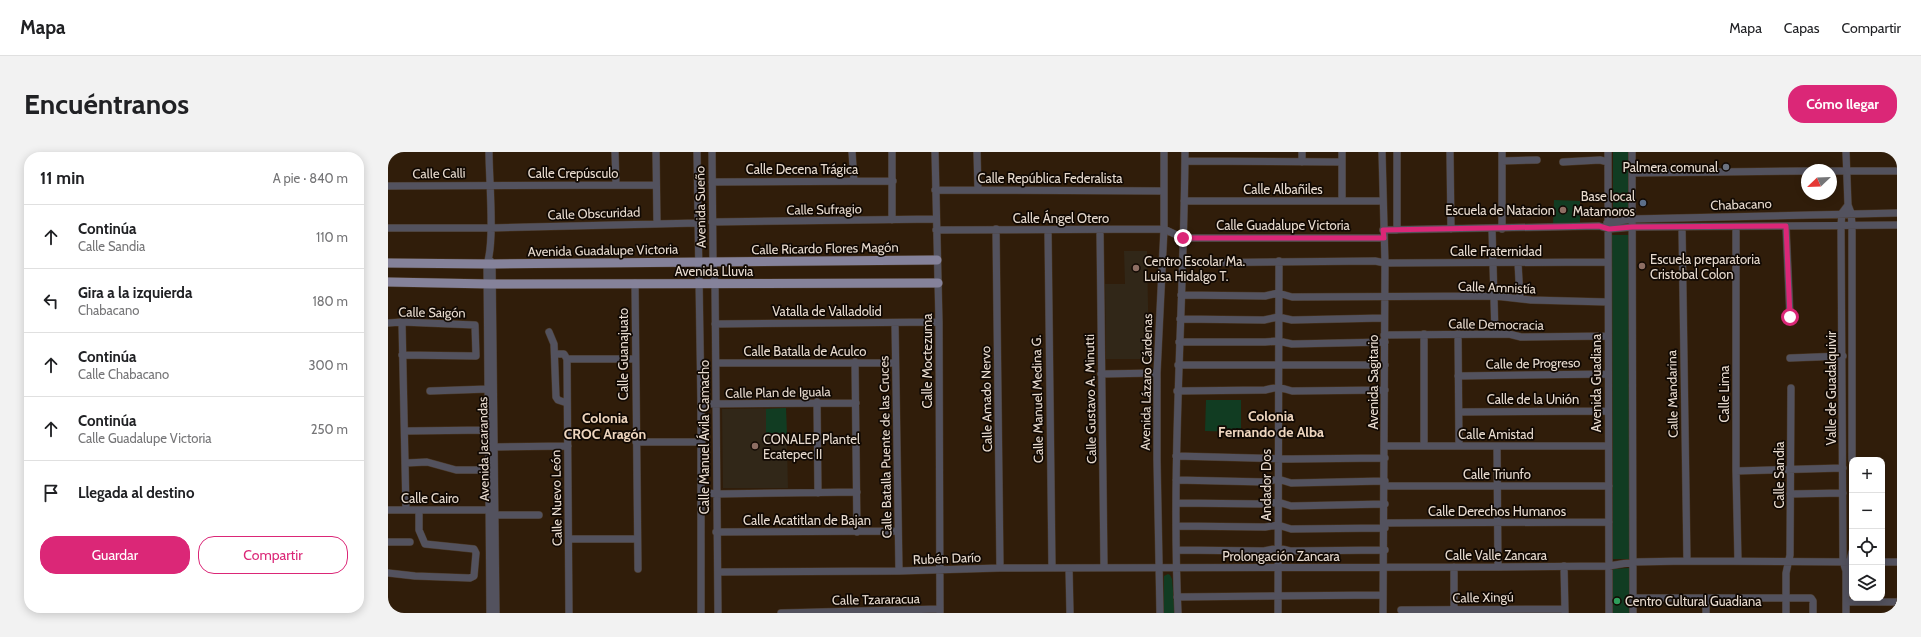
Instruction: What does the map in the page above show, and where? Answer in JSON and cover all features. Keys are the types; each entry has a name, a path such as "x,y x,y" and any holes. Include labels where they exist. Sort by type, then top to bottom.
{"main road":[{"name":"Calle Ricardo Flores Magón","path":"713,262 937,260"},
{"name":"Avenida Guadalupe Victoria","path":"388,263 713,262"},
{"path":"388,282 490,284"},
{"name":"Avenida Lluvia","path":"490,284 635,283 715,285 938,283"}],"street":[{"path":"489,152 490,284"},
{"path":"616,152 616,185"},
{"path":"656,152 657,223"},
{"name":"Avenida Sueño","path":"697,152 698,263"},
{"name":"Avenida Sueño","path":"712,152 713,262"},
{"path":"852,152 854,181"},
{"path":"892,152 892,220"},
{"name":"Calle Moctezuma","path":"935,152 939,322 940,611"},
{"path":"977,152 978,190"},
{"name":"Avenida Lázaro Cárdenas","path":"1160,613 1157,373 1164,229 1164,152"},
{"path":"1178,613 1176,456 1185,152"},
{"path":"1302,152 1302,162"},
{"path":"1342,152 1342,200"},
{"name":"Avenida Sagitario","path":"1382,152 1383,234 1385,263 1384,613"},
{"path":"1397,152 1397,230"},
{"path":"1450,152 1451,230"},
{"path":"1502,152 1502,229"},
{"name":"Avenida Guadiana","path":"1608,152 1609,613"},
{"path":"1632,152 1633,613"},
{"name":"Valle de Guadalquivir","path":"1846,152 1848,205 1851,213 1852,225 1852,457"},
{"path":"1502,161 1537,160"},
{"path":"1563,162 1600,160 1608,162"},
{"path":"1185,161 1342,162"},
{"path":"1632,173 1801,171"},
{"path":"1837,171 1897,171"},
{"name":"Calle Decena Trágica","path":"712,182 893,181"},
{"name":"Calle Crepúsculo","path":"489,185 656,185"},
{"name":"Calle Calli","path":"388,186 489,185"},
{"name":"Calle República Federalista","path":"935,190 1164,191"},
{"name":"Calle Albañiles","path":"1184,201 1383,201"},
{"path":"1842,213 1848,205"},
{"name":"Valle de Guadalquivir","path":"1842,213 1843,562 1846,571 1846,613"},
{"name":"Chabacano","path":"1609,225 1632,219 1842,213 1897,213"},
{"name":"Calle Sufragio","path":"712,222 936,219"},
{"name":"Calle Obscuridad","path":"490,228 698,223"},
{"name":"Calle Guadalupe Victoria","path":"1183,238 1383,234 1397,230 1502,229 1609,225"},
{"name":"Chabacano","path":"1609,225 1632,227 1897,225"},
{"path":"1786,226 1790,317"},
{"name":"Calle Mandarina","path":"1682,227 1687,561"},
{"name":"Calle Lima","path":"1736,227 1736,471 1738,561"},
{"path":"388,228 490,228"},
{"name":"Calle Amado Nervo","path":"996,229 1000,568"},
{"name":"Calle Ángel Otero","path":"936,230 1164,229 1183,238"},
{"path":"1492,229 1495,296 1494,334"},
{"name":"Calle Manuel Medina G.","path":"1048,230 1052,568"},
{"name":"Calle Gustavo A. Minutti","path":"1100,230 1104,568"},
{"name":"Andador Dos","path":"1278,613 1279,261"},
{"path":"1182,262 1375,261 1385,263"},
{"name":"Calle Manuel Ávila Camacho","path":"713,262 715,285 716,532 718,613"},
{"name":"Calle Fraternidad","path":"1385,263 1608,262"},
{"name":"Calle Manuel Ávila Camacho","path":"698,263 702,442 702,613"},
{"path":"1518,263 1520,298"},
{"name":"Calle Guanajuato","path":"635,283 638,569"},
{"name":"Avenida Jacarandas","path":"490,284 487,338 488,430 489,470 493,512 496,613"},
{"name":"Avenida Jacarandas","path":"490,284 495,447 490,564 490,613"},
{"path":"1181,295 1265,296 1278,292"},
{"name":"Calle Amnistía","path":"1278,292 1292,297 1374,296 1385,298 1495,296 1531,300 1608,302"},
{"path":"1180,319 1264,320 1278,317 1292,320 1384,318"},
{"path":"402,322 402,355 406,431 406,510"},
{"name":"Calle Saigón","path":"388,323 402,322 475,325 476,338"},
{"name":"Vatalla de Valladolid","path":"715,324 939,322"},
{"name":"Calle Batalla Puente de las Cruces","path":"895,323 899,571"},
{"path":"549,332 554,344 556,396 558,400 567,403"},
{"name":"Calle Democracia","path":"1384,334 1509,334 1521,337 1608,336"},
{"path":"1424,334 1424,446"},
{"path":"1458,334 1459,445"},
{"path":"402,355 476,356 476,338 487,338"},
{"path":"1179,342 1278,341 1292,344 1385,342"},
{"path":"554,354 564,354 567,359 636,359"},
{"path":"1790,358 1843,356"},
{"name":"Calle Nuevo León","path":"567,359 569,613"},
{"path":"855,362 857,532"},
{"name":"Calle Batalla de Aculco","path":"716,363 895,363"},
{"path":"1178,365 1384,365"},
{"path":"1101,374 1157,373"},
{"name":"Calle de Progreso","path":"1458,376 1608,374"},
{"path":"1177,391 1265,390 1278,387 1292,391 1384,390"},
{"name":"Calle Sandia","path":"1786,613 1785,598 1790,555 1791,388"},
{"path":"430,391 488,389"},
{"path":"817,402 818,493"},
{"name":"Calle Plan de Iguala","path":"701,404 716,405 817,402 856,403"},
{"name":"Calle de la Unión","path":"1459,412 1608,411"},
{"path":"406,431 488,430"},
{"path":"636,442 702,442"},
{"path":"495,447 568,446"},
{"name":"Calle Amistad","path":"1384,446 1608,446"},
{"path":"1497,446 1498,567"},
{"path":"1176,456 1278,457 1291,459 1385,458"},
{"path":"406,463 427,462 456,470 489,470"},
{"path":"1736,471 1843,468"},
{"path":"1176,480 1265,482 1278,479"},
{"name":"Calle Triunfo","path":"1278,479 1291,482 1498,486 1609,486"},
{"path":"702,492 716,494 857,492"},
{"path":"1790,494 1843,493"},
{"path":"1177,503 1265,504 1278,502 1290,506 1385,504"},
{"name":"Calle Cairo","path":"388,510 493,512 539,515"},
{"path":"388,573 415,576 470,578 474,576 476,553 474,549 428,546 423,541 419,530 419,510"},
{"name":"Calle Derechos Humanos","path":"1278,525 1291,529 1609,522"},
{"path":"1177,526 1265,527 1278,525"},
{"name":"Calle Acatitlan de Bajan","path":"716,532 898,531"},
{"path":"569,539 637,539"},
{"path":"388,542 410,542"},
{"path":"1177,550 1264,551 1278,548 1290,551 1385,550"},
{"name":"Calle Valle Zancara","path":"1384,567 1609,566 1633,562 1687,561 1849,562"},
{"path":"1885,562 1897,562"},
{"path":"476,564 490,564"},
{"name":"Valle de Guadalquivir","path":"1846,571 1850,565"},
{"path":"1564,566 1565,611"},
{"name":"Prolongación Zancara","path":"1177,568 1384,567"},
{"path":"1454,567 1454,611"},
{"name":"Rubén Darío","path":"718,572 899,571 1000,568 1177,568"},
{"path":"1069,568 1070,613"},
{"path":"1177,597 1383,595"},
{"path":"1633,598 1812,598 1813,613"},
{"path":"1706,598 1706,613"},
{"path":"1846,602 1897,602"},
{"name":"Calle Xingú","path":"1401,610 1565,611"},
{"name":"Calle Tzararacua","path":"781,613 940,611"}],"shaded area":[{"path":"1124,251 1147,251 1149,359 1106,359 1105,284 1125,284"},
{"name":"CONALEP Plantel Ecatepec II","path":"786,408 788,488 723,488 722,409"}],"green space":[{"path":"1613,152 1629,152 1628,212 1613,213"},
{"path":"1554,200 1580,201 1580,223 1553,224"},
{"path":"1612,235 1630,235 1631,559 1613,559"},
{"path":"1206,400 1241,400 1241,432 1205,431"},
{"path":"786,408 787,436 766,436 766,409"},
{"path":"1629,568 1630,613 1613,613 1613,569"},
{"path":"1168,574 1172,579 1175,613 1163,613 1164,576"}],"place":[{"name":"Palmera comunal","path":"1726,167"},
{"name":"Base local Matamoros","path":"1643,203"},
{"name":"Escuela de Natacion","path":"1563,210"},
{"name":"Escuela preparatoria Cristobal Colon","path":"1642,266"},
{"name":"Centro Escolar Ma. Luisa Hidalgo T.","path":"1136,268"},
{"name":"CONALEP Plantel Ecatepec II","path":"755,446"},
{"name":"Centro Cultural Guadiana","path":"1617,601"}],"district":[{"name":"Colonia Fernando de Alba","path":"1271,424"},
{"name":"Colonia CROC Aragón","path":"605,426"}],"route":[{"path":"1183,238 1384,238 1383,230 1502,229 1599,226 1609,229 1632,227 1786,226 1790,317"}]}
